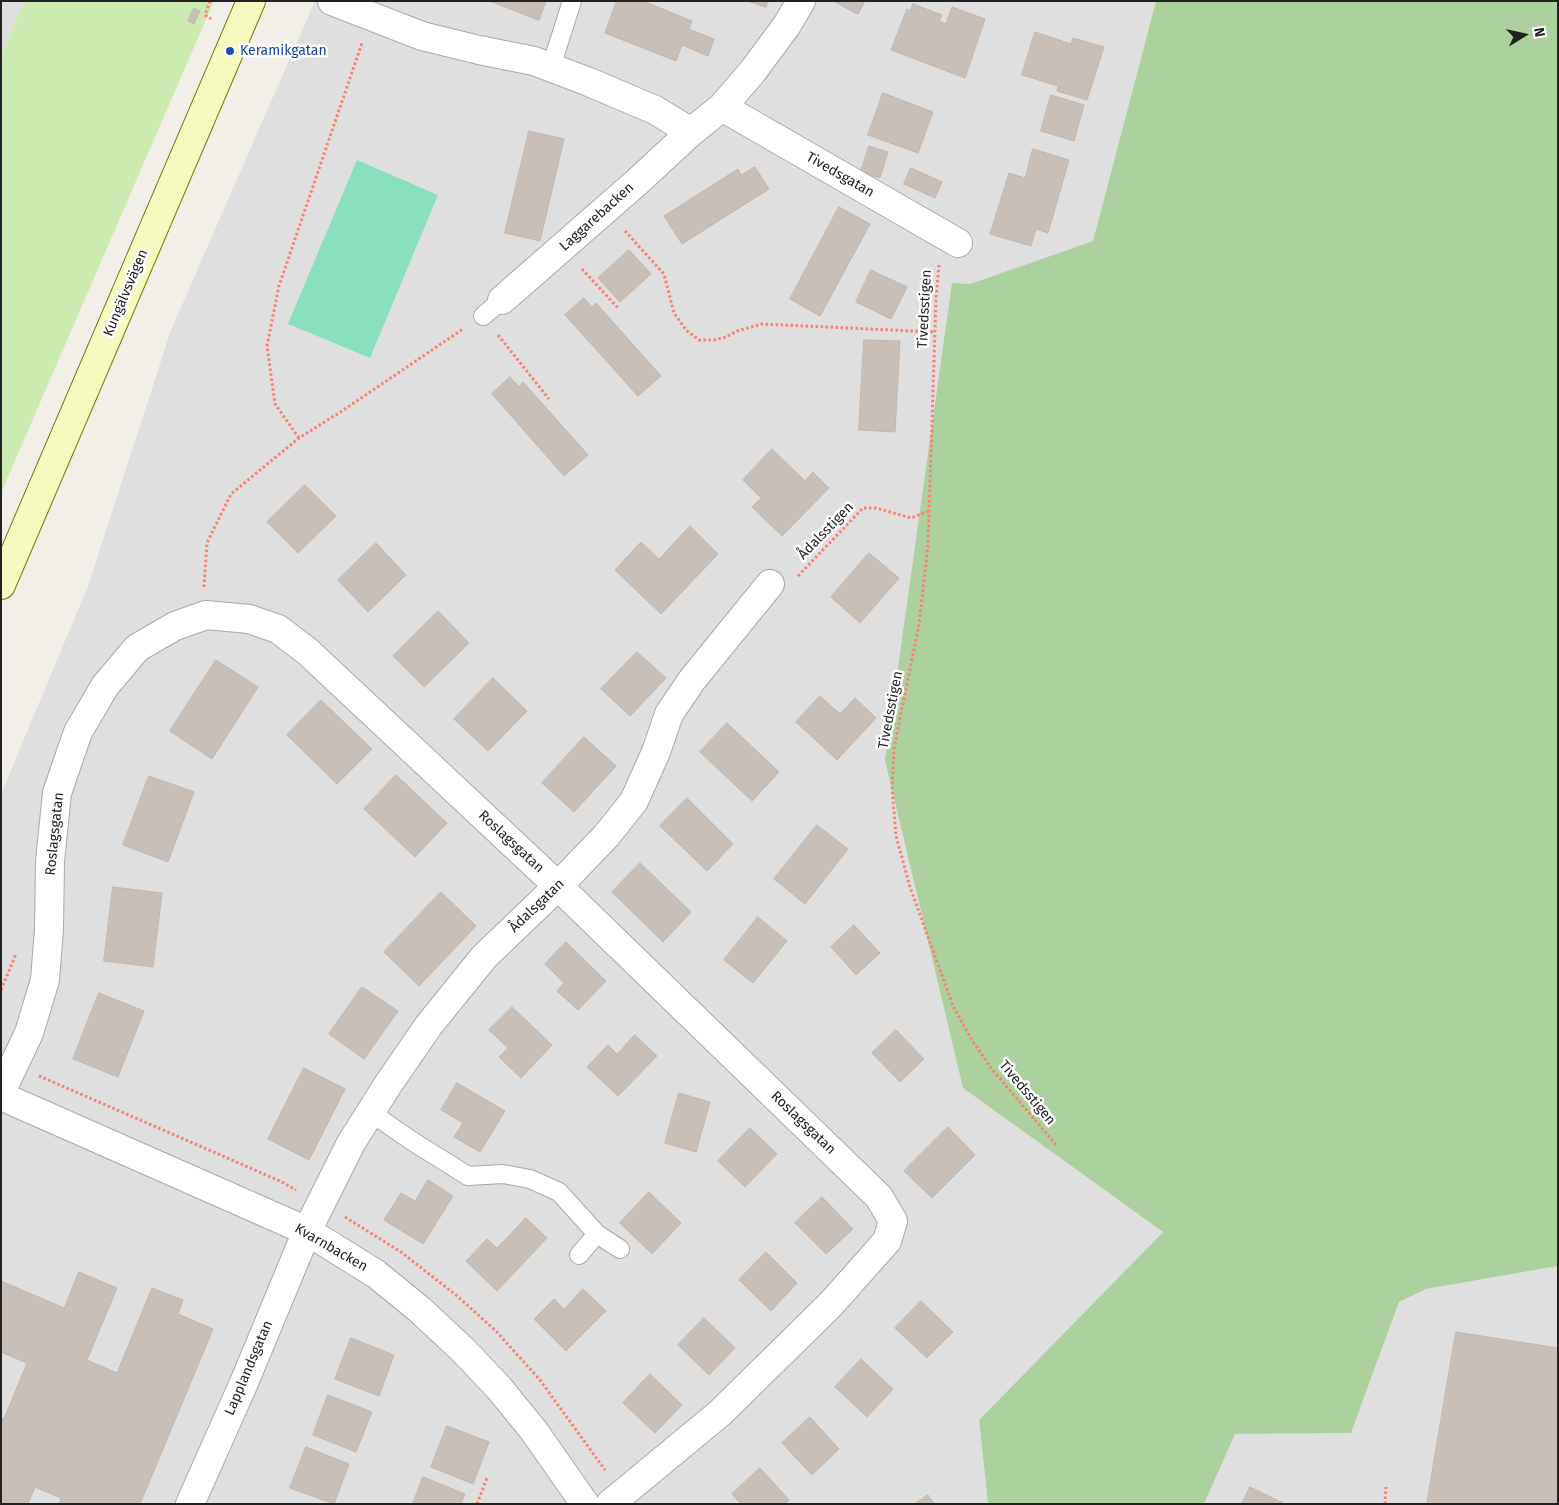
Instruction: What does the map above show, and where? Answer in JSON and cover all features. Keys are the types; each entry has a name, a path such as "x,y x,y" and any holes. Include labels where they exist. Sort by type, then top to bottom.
{"main road":[{"name":"Kungälvsvägen","path":"1,585 251,1"}],"street":[{"path":"332,1 422,36 534,61 656,110 690,132"},
{"name":"Laggarebacken","path":"493,308 606,210 690,132 722,107 787,25 801,1"},
{"name":"Tivedsgatan","path":"722,107 958,243"},
{"name":"Ådalsgatan","path":"307,1231 351,1143 429,1025 484,957 558,886 607,834 634,801 656,752 669,714 692,680 770,584"},
{"name":"Roslagsgatan","path":"1,1092 29,1033 45,980 49,929 50,862 58,792 78,732 104,686 137,648 174,626 206,616 249,619 278,630 308,651 558,886 879,1197 893,1221 887,1241 831,1304 720,1413 610,1504"},
{"name":"Kvarnbacken","path":"1,1096 307,1231 376,1274 419,1309 463,1350 499,1388 534,1431 584,1504"},
{"name":"Lapplandsgatan","path":"190,1504 243,1385 307,1231"}],"lane":[{"path":"550,67 572,1"},
{"path":"370,1112 468,1176 503,1174 530,1179 559,1192 597,1234 620,1249"},
{"path":"579,1255 597,1234"}],"path":[{"path":"210,1 205,15 214,20"},
{"path":"299,438 275,404 267,346 279,286 371,17"},
{"path":"606,210 664,274 674,312 686,330 699,340 714,340 726,337 737,331 762,324 934,332"},
{"name":"Tivedsstigen","path":"958,243 939,260 934,332 928,546 919,625 894,748 892,788 896,836 910,887 953,1006 970,1037 991,1068 1057,1146"},
{"path":"563,248 618,308"},
{"path":"206,616 203,582 207,543 232,494 299,438 342,412 493,308 549,399"},
{"name":"Ådalsstigen","path":"770,584 795,578 800,574 863,508 876,508 911,518 916,518 929,510"},
{"path":"477,1504 487,1478"},
{"path":"1385,1504 1386,1487"}],"shaded area":[{"path":"1,1 25,1 1,55"},
{"path":"315,1 1156,1 1093,241 970,284 952,283 963,1088 1163,1232 979,1420 988,1504 1,1504 1,794 88,586 171,330"},
{"path":"1558,1266 1558,1504 1204,1504 1235,1434 1351,1433 1399,1302 1426,1289"}],"green space":[{"path":"25,1 214,1 1,493 1,55"},
{"path":"1156,1 1558,1 1558,1266 1426,1289 1399,1302 1351,1433 1235,1434 1204,1504 988,1504 979,1420 1163,1232 963,1088 885,760 952,283 970,284 1093,241"},
{"path":"357,160 438,195 370,358 288,324"}],"building":[{"path":"490,1 546,1 539,20"},
{"path":"617,1 643,1 692,21 689,29 714,39 708,56 682,45 676,61 605,33"},
{"path":"748,1 768,1 766,7"},
{"path":"834,1 865,1 858,14"},
{"path":"913,4 942,15 939,21 946,24 952,7 985,19 965,78 891,50 907,9 910,11"},
{"path":"194,8 200,11 194,24 188,21"},
{"path":"1035,32 1071,44 1073,38 1104,47 1087,100 1057,91 1058,86 1022,75"},
{"path":"883,93 933,112 918,153 868,135"},
{"path":"1051,95 1084,105 1074,141 1041,131"},
{"path":"529,131 564,139 540,241 505,233"},
{"path":"869,146 888,152 880,178 861,172"},
{"path":"1033,149 1069,160 1048,233 1036,229 1031,246 990,234 1009,173 1025,178"},
{"path":"755,167 769,189 682,244 664,216 738,169 741,175"},
{"path":"911,168 942,182 935,198 904,184"},
{"path":"839,207 870,224 820,316 790,299"},
{"path":"629,250 651,274 620,302 598,278"},
{"path":"871,270 907,287 891,319 856,302"},
{"path":"584,298 592,307 596,303 661,376 638,396 565,315"},
{"path":"864,340 900,341 895,432 859,430"},
{"path":"510,377 519,387 523,382 588,455 564,476 492,394"},
{"path":"772,449 805,481 813,472 829,488 782,536 752,507 761,498 743,480"},
{"path":"305,485 336,516 298,553 267,522"},
{"path":"690,526 718,554 661,614 615,570 641,542 659,559"},
{"path":"376,543 406,575 368,612 338,580"},
{"path":"869,553 899,578 860,623 831,597"},
{"path":"438,611 469,643 424,687 393,656"},
{"path":"637,652 666,678 630,716 601,689"},
{"path":"216,660 258,687 212,759 170,731"},
{"path":"493,678 527,711 488,751 454,719"},
{"path":"820,696 840,714 855,698 876,718 837,760 796,722"},
{"path":"321,700 372,749 337,784 287,735"},
{"path":"727,723 779,772 752,801 700,752"},
{"path":"584,737 616,766 574,812 542,783"},
{"path":"396,775 447,823 415,857 364,809"},
{"path":"149,776 194,792 168,862 123,845"},
{"path":"687,798 733,844 707,871 660,826"},
{"path":"817,825 848,849 805,904 774,879"},
{"path":"640,863 691,912 663,942 612,892"},
{"path":"113,887 162,893 153,967 104,961"},
{"path":"441,892 476,926 419,986 384,952"},
{"path":"758,917 787,941 753,983 724,960"},
{"path":"854,925 880,953 856,975 831,947"},
{"path":"566,942 606,981 578,1010 557,991 564,983 545,964"},
{"path":"362,987 398,1011 364,1059 329,1034"},
{"path":"99,993 144,1011 118,1077 73,1059"},
{"path":"512,1007 552,1045 521,1078 499,1057 508,1048 489,1030"},
{"path":"896,1030 924,1059 900,1082 872,1053"},
{"path":"635,1035 657,1056 618,1096 587,1067 608,1045 617,1054"},
{"path":"304,1068 345,1089 309,1160 268,1139"},
{"path":"457,1083 505,1111 480,1152 454,1137 463,1123 441,1110"},
{"path":"679,1093 710,1102 696,1152 665,1143"},
{"path":"948,1127 975,1155 932,1198 904,1171"},
{"path":"750,1128 777,1154 745,1187 718,1161"},
{"path":"428,1180 453,1196 423,1244 384,1220 401,1193 415,1201"},
{"path":"649,1192 681,1223 652,1254 620,1223"},
{"path":"822,1197 853,1229 826,1254 795,1223"},
{"path":"526,1218 547,1238 497,1291 466,1261 487,1239 497,1248"},
{"path":"766,1252 797,1283 771,1311 739,1280"},
{"path":"79,1272 117,1288 87,1360 117,1373 152,1288 183,1300 178,1314 213,1329 140,1504 59,1504 61,1498 35,1487 28,1504 1,1504 1,1418 4,1419 27,1363 1,1352 1,1281 64,1308"},
{"path":"583,1289 606,1311 566,1351 534,1319 554,1299 564,1309"},
{"path":"921,1301 953,1332 927,1358 895,1328"},
{"path":"704,1318 735,1348 709,1375 678,1345"},
{"path":"1456,1332 1558,1348 1558,1504 1427,1504"},
{"path":"351,1338 394,1355 379,1396 335,1379"},
{"path":"861,1359 893,1389 867,1417 835,1387"},
{"path":"650,1374 682,1405 655,1433 623,1403"},
{"path":"328,1395 372,1412 356,1452 313,1435"},
{"path":"810,1417 839,1449 812,1475 782,1443"},
{"path":"447,1426 489,1442 473,1484 431,1467"},
{"path":"306,1447 349,1464 334,1504 290,1488"},
{"path":"760,1468 789,1500 785,1504 741,1504 732,1494"},
{"path":"423,1477 465,1494 461,1504 413,1504"},
{"path":"1250,1487 1285,1504 1242,1504"},
{"path":"928,1495 934,1504 915,1504"}],"place":[{"name":"Keramikgatan","path":"230,51"}]}
